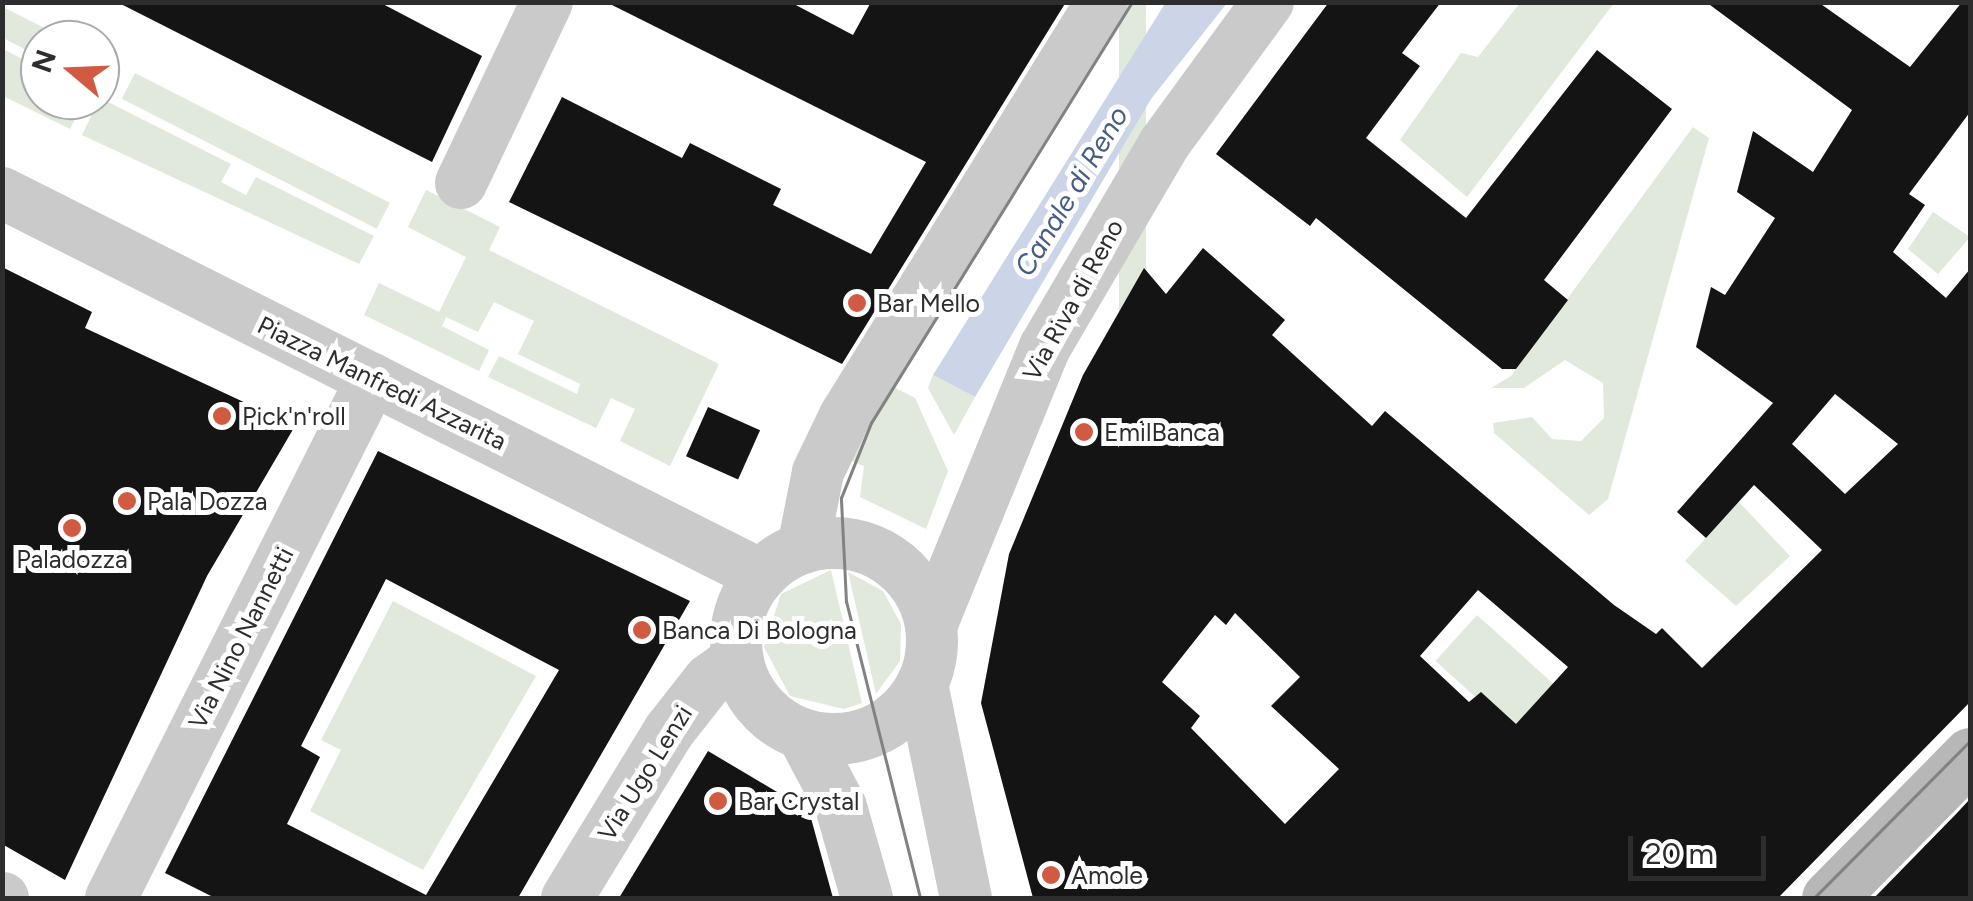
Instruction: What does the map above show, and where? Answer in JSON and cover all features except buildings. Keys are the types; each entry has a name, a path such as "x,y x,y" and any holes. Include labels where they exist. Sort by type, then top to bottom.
{"street":[{"path":"461,184 547,2"},
{"path":"867,898 841,807 803,736 759,706 736,660 742,606 782,562 844,416 1102,2"},
{"name":"Via Riva di Reno","path":"931,626 1045,347 1164,144 1268,2"},
{"name":"Piazza Manfredi Azzarita","path":"2,192 372,378 782,562"},
{"name":"Via Nino Nannetti","path":"110,898 372,378"},
{"path":"782,562 851,544 888,559 917,589 931,626 922,684 966,898"},
{"name":"Via Ugo Lenzi","path":"567,898 677,719 736,660"},
{"path":"803,736 866,735 896,718 922,684"},
{"path":"1829,898 1970,756"}],"shaded area":[{"path":"1119,3 1146,3 1146,403 1119,403"},
{"path":"1520,3 1614,3 1467,197 1400,140 1461,53 1478,57"},
{"path":"3,7 29,20 20,20 20,47 3,38"},
{"path":"3,49 20,58 20,104 3,96"},
{"path":"135,73 390,203 377,229 122,99"},
{"path":"120,108 231,164 221,182 246,195 256,177 374,236 359,264 82,135 89,120 120,120"},
{"path":"52,120 75,120 70,129"},
{"path":"1693,127 1709,138 1608,499 1589,515 1494,433 1493,423 1532,417 1552,439 1581,441 1604,418 1603,383 1565,360 1524,388 1491,388 1511,376"},
{"path":"426,190 500,227 489,250 719,364 670,466 620,441 635,409 611,398 596,428 488,377 499,356 577,394 580,384 518,354 534,321 494,302 478,332 446,317 442,326 489,350 479,371 364,315 379,283 439,312 466,257 408,227"},
{"path":"1933,212 1970,237 1938,274 1908,249"},
{"path":"933,375 975,397 954,435 928,388"},
{"path":"884,382 915,398 948,471 926,529 860,497 864,466 842,457"},
{"path":"1739,502 1790,556 1736,606 1685,561"},
{"path":"831,570 862,703 844,709 790,696 764,647 781,594"},
{"path":"848,572 883,591 901,624 900,661 876,694"},
{"path":"393,601 536,676 423,870 310,811 341,750 321,740"},
{"path":"1477,615 1554,684 1512,730 1436,661"}],"water":[{"name":"Canale di Reno","path":"1166,2 1227,3 1151,99 975,397 933,375"}],"tram line":[{"path":"920,898 846,602 841,498 871,423 1132,2"},
{"path":"1814,898 1970,741"}],"place":[{"name":"Bar Mello","path":"857,303"},
{"name":"Pick'n'roll","path":"222,416"},
{"name":"EmilBanca","path":"1084,432"},
{"name":"Pala Dozza","path":"127,501"},
{"name":"Paladozza","path":"72,528"},
{"name":"Banca Di Bologna","path":"642,630"},
{"name":"Bar Crystal","path":"718,801"},
{"name":"Amole","path":"1051,875"}]}
